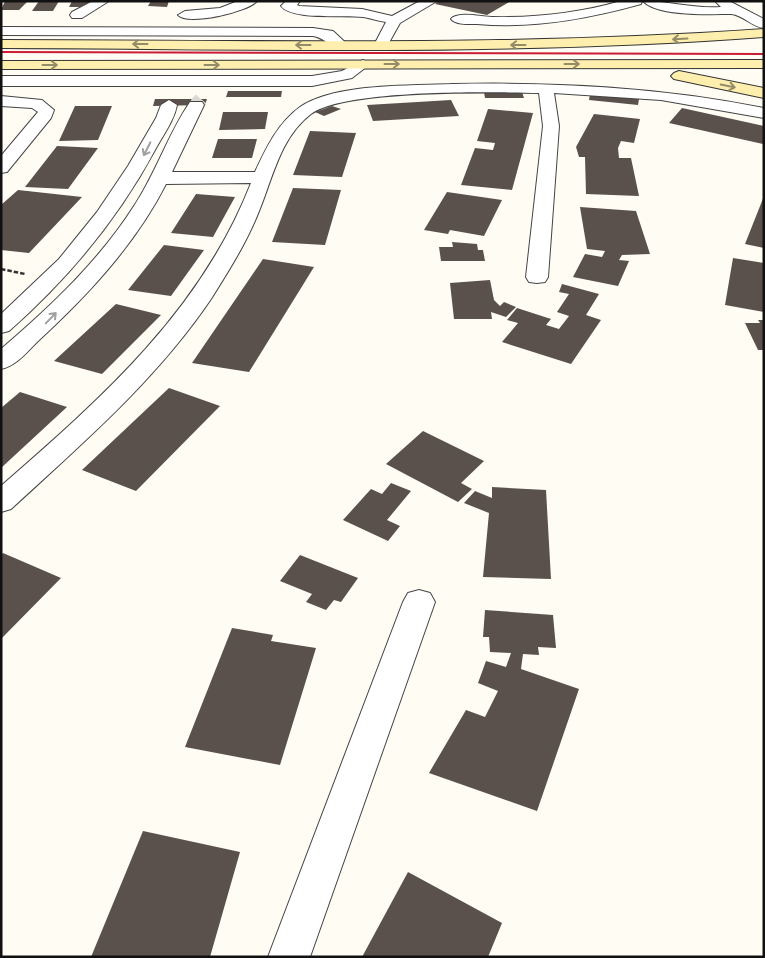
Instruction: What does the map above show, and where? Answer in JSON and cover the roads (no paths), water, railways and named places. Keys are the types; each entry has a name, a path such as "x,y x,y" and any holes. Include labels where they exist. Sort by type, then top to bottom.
{"main road":[{"path":"1,44 588,44 715,37 763,27"},
{"path":"611,64 764,93"},
{"path":"1,65 764,64"}],"street":[{"path":"72,15 109,15 103,1"},
{"path":"170,15 222,12 251,1"},
{"path":"294,1 288,6 298,10 354,13 394,20"},
{"path":"381,45 394,20 431,1"},
{"path":"458,18 504,21 548,19 603,11 636,1"},
{"path":"649,1 690,11 736,10"},
{"path":"719,1 763,27"},
{"path":"1,31 313,32 328,34 340,45"},
{"path":"1,81 325,80 346,75 363,64"},
{"path":"1,362 33,334 98,267 136,220 164,171 196,107 210,91 243,80"},
{"path":"2,326 67,262 104,218 132,178 168,107 166,92 156,85 142,81"},
{"path":"537,277 551,126 546,88"},
{"path":"1,502 74,438 119,392 187,314 227,256 247,218 271,152 291,121 306,110 335,98 447,89 546,88 586,89 659,96 764,113"},
{"path":"1,101 36,102 46,110 45,116 1,168"},
{"path":"168,107 196,107"},
{"path":"164,171 184,177 264,173"},
{"path":"2,326 33,334"},
{"path":"289,957 419,602"}],"tunnel":[{"path":"196,105 201,99"}],"railway":[{"path":"1,52 764,54"}]}
